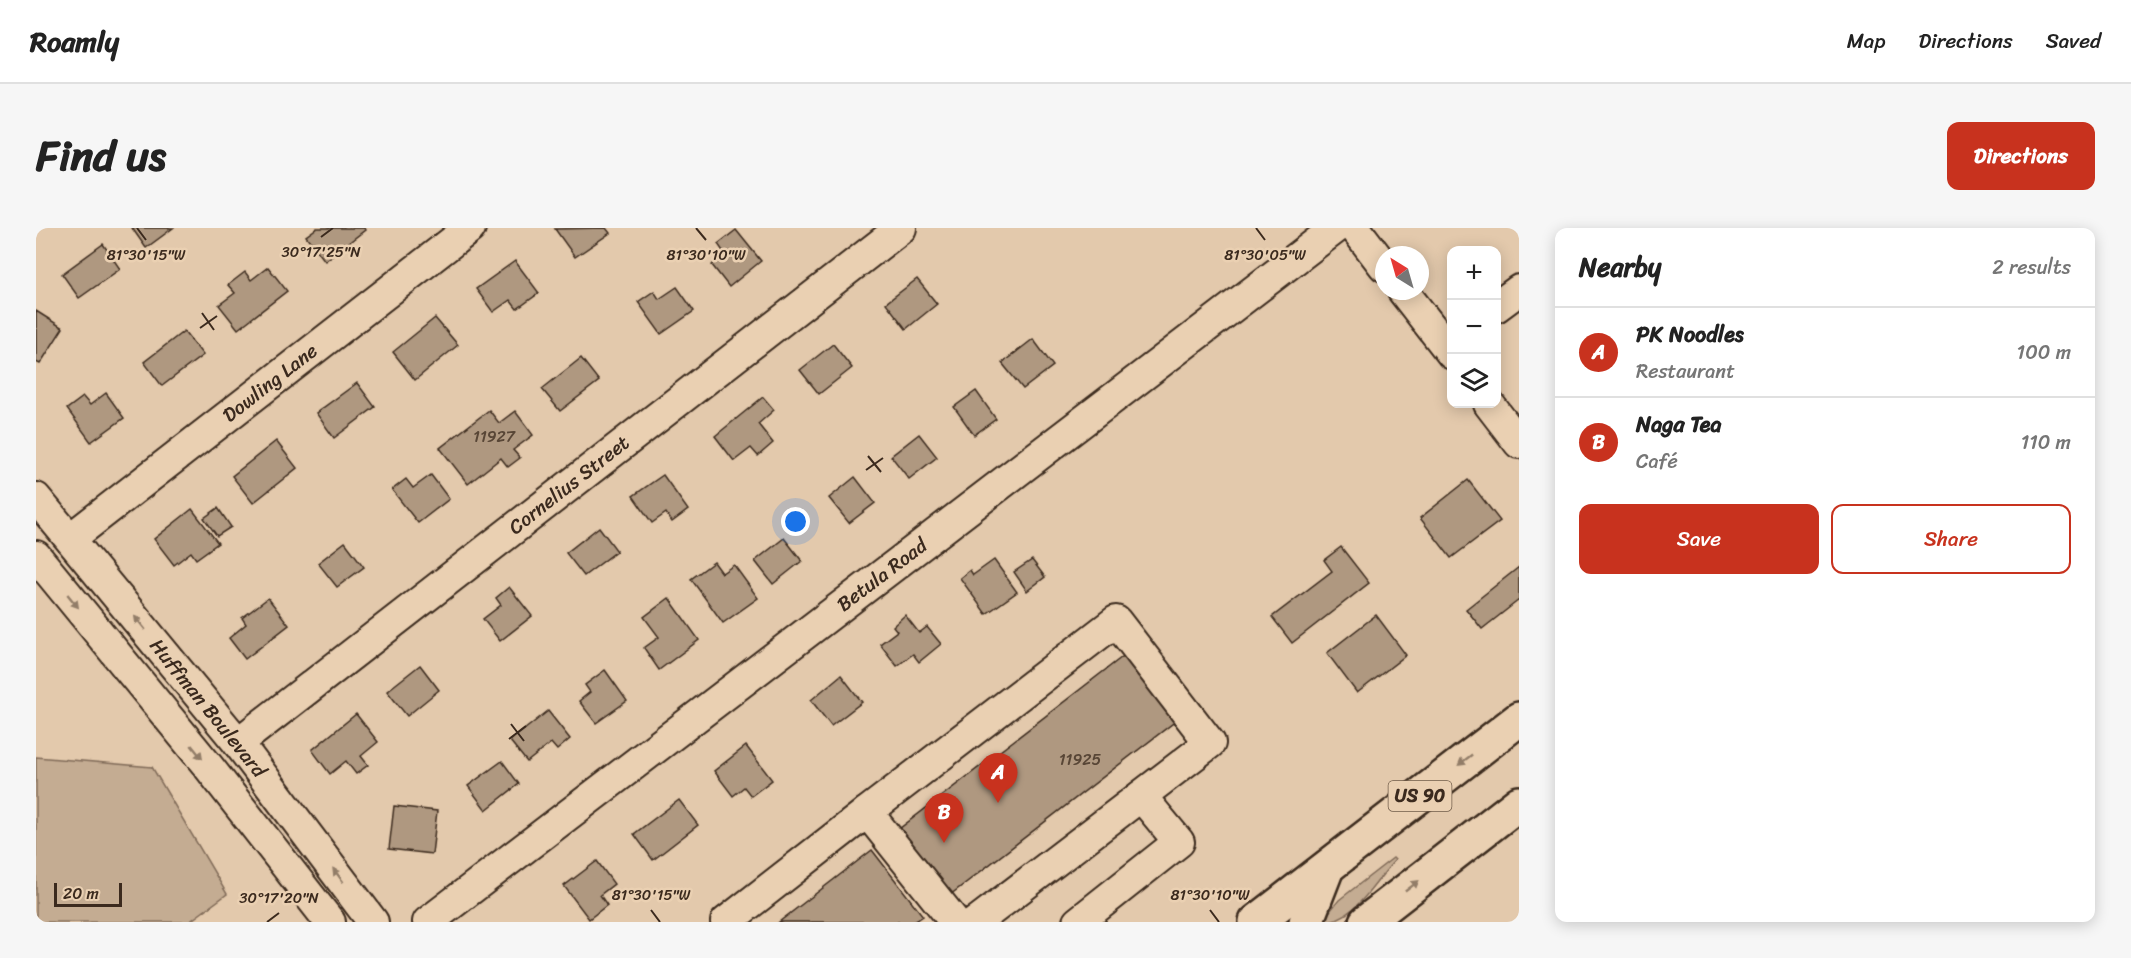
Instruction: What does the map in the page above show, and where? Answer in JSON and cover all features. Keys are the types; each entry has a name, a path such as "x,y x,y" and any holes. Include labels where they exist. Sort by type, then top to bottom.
{"highway":[{"name":"US 90","path":"1256,922 1519,719"},
{"path":"1366,922 1517,808"},
{"path":"1306,922 1328,867"}],"street":[{"name":"Dowling Lane","path":"71,538 470,228"},
{"name":"Cornelius Street","path":"238,743 901,228"},
{"name":"Betula Road","path":"428,922 1336,228"},
{"path":"1355,228 1375,254"},
{"path":"1501,304 1519,290"},
{"path":"1411,300 1447,343"},
{"path":"1492,408 1519,443"},
{"name":"Huffman Boulevard","path":"36,498 238,743 374,922"},
{"name":"Huffman Boulevard","path":"36,556 208,766 330,922"},
{"path":"726,922 1116,621 1210,743 976,922"},
{"path":"1078,922 1179,842 1141,796"},
{"path":"867,812 955,922"}],"shaded area":[{"path":"36,757 152,767 227,894 189,922 36,922"},
{"path":"1393,858 1395,860 1354,908 1333,920 1321,922 1339,900"}],"building":[{"path":"132,228 173,228 146,248"},
{"path":"317,228 364,228 365,230 325,261 306,236"},
{"path":"606,228 610,233 575,257 555,229"},
{"path":"736,230 761,261 729,287 712,265 725,254 718,244"},
{"path":"103,244 120,269 79,298 62,274"},
{"path":"515,261 539,293 517,309 510,300 493,312 476,289"},
{"path":"268,267 287,291 238,329 219,305 235,293 228,285 245,272 251,280"},
{"path":"917,279 937,304 906,329 886,303"},
{"path":"677,287 694,311 661,334 638,302 654,291 659,299"},
{"path":"36,311 63,328 40,364 36,362"},
{"path":"435,318 458,345 415,380 393,352"},
{"path":"184,331 203,355 162,386 144,362"},
{"path":"1033,339 1053,366 1023,389 1002,363"},
{"path":"833,344 852,368 819,394 800,370"},
{"path":"581,358 599,381 560,411 542,389"},
{"path":"357,383 375,407 334,438 316,413"},
{"path":"976,391 996,419 974,435 954,407"},
{"path":"106,393 124,418 91,442 67,409 83,397 90,405"},
{"path":"763,397 774,410 758,424 773,443 758,456 751,448 734,461 715,436"},
{"path":"489,410 499,423 515,411 533,435 513,450 520,458 508,467 501,458 468,484 440,448"},
{"path":"919,434 937,457 909,479 891,456"},
{"path":"276,441 297,468 253,503 232,476"},
{"path":"431,475 449,499 418,523 392,490 406,479 413,488"},
{"path":"663,475 688,510 672,522 666,513 652,523 633,496"},
{"path":"855,477 875,503 849,523 829,498"},
{"path":"1468,480 1500,521 1451,558 1420,518"},
{"path":"218,508 231,527 217,536 204,518"},
{"path":"192,509 218,543 196,559 191,552 174,565 154,539"},
{"path":"599,527 617,551 584,576 566,553"},
{"path":"784,538 802,561 773,584 755,561"},
{"path":"345,542 364,567 337,587 318,563"},
{"path":"1341,547 1369,583 1292,643 1272,617 1332,571 1324,560"},
{"path":"994,560 1017,592 986,614 960,578 970,570 973,575"},
{"path":"1032,560 1045,577 1027,591 1014,572"},
{"path":"714,562 722,573 734,565 758,598 723,623 691,579"},
{"path":"1519,567 1519,600 1482,629 1466,609"},
{"path":"509,587 532,616 500,641 483,619 501,605 496,598"},
{"path":"268,598 289,625 245,659 229,638 246,624 242,618"},
{"path":"669,598 699,640 659,670 644,648 659,637 644,617"},
{"path":"905,615 919,633 927,627 941,644 919,662 913,654 897,666 880,644 897,631 893,626"},
{"path":"1376,615 1406,655 1357,693 1327,653"},
{"path":"1126,654 1177,720 950,895 899,829"},
{"path":"420,665 439,690 407,716 387,691"},
{"path":"605,670 627,701 596,723 579,701 590,692 585,685"},
{"path":"841,675 862,702 831,726 811,700"},
{"path":"548,711 570,739 557,750 551,743 527,762 510,741"},
{"path":"356,714 378,742 361,756 368,765 356,774 346,761 330,774 312,750"},
{"path":"746,746 772,780 751,796 744,787 733,796 714,771"},
{"path":"502,761 519,784 486,810 468,786"},
{"path":"679,800 698,825 653,860 634,834"},
{"path":"394,806 437,811 432,854 389,849"},
{"path":"872,850 923,916 914,922 779,922"},
{"path":"597,861 614,884 600,895 607,905 589,919 564,886"}],"place":[{"name":"PK Noodles","path":"998,803"},
{"name":"Naga Tea","path":"944,843"}]}
